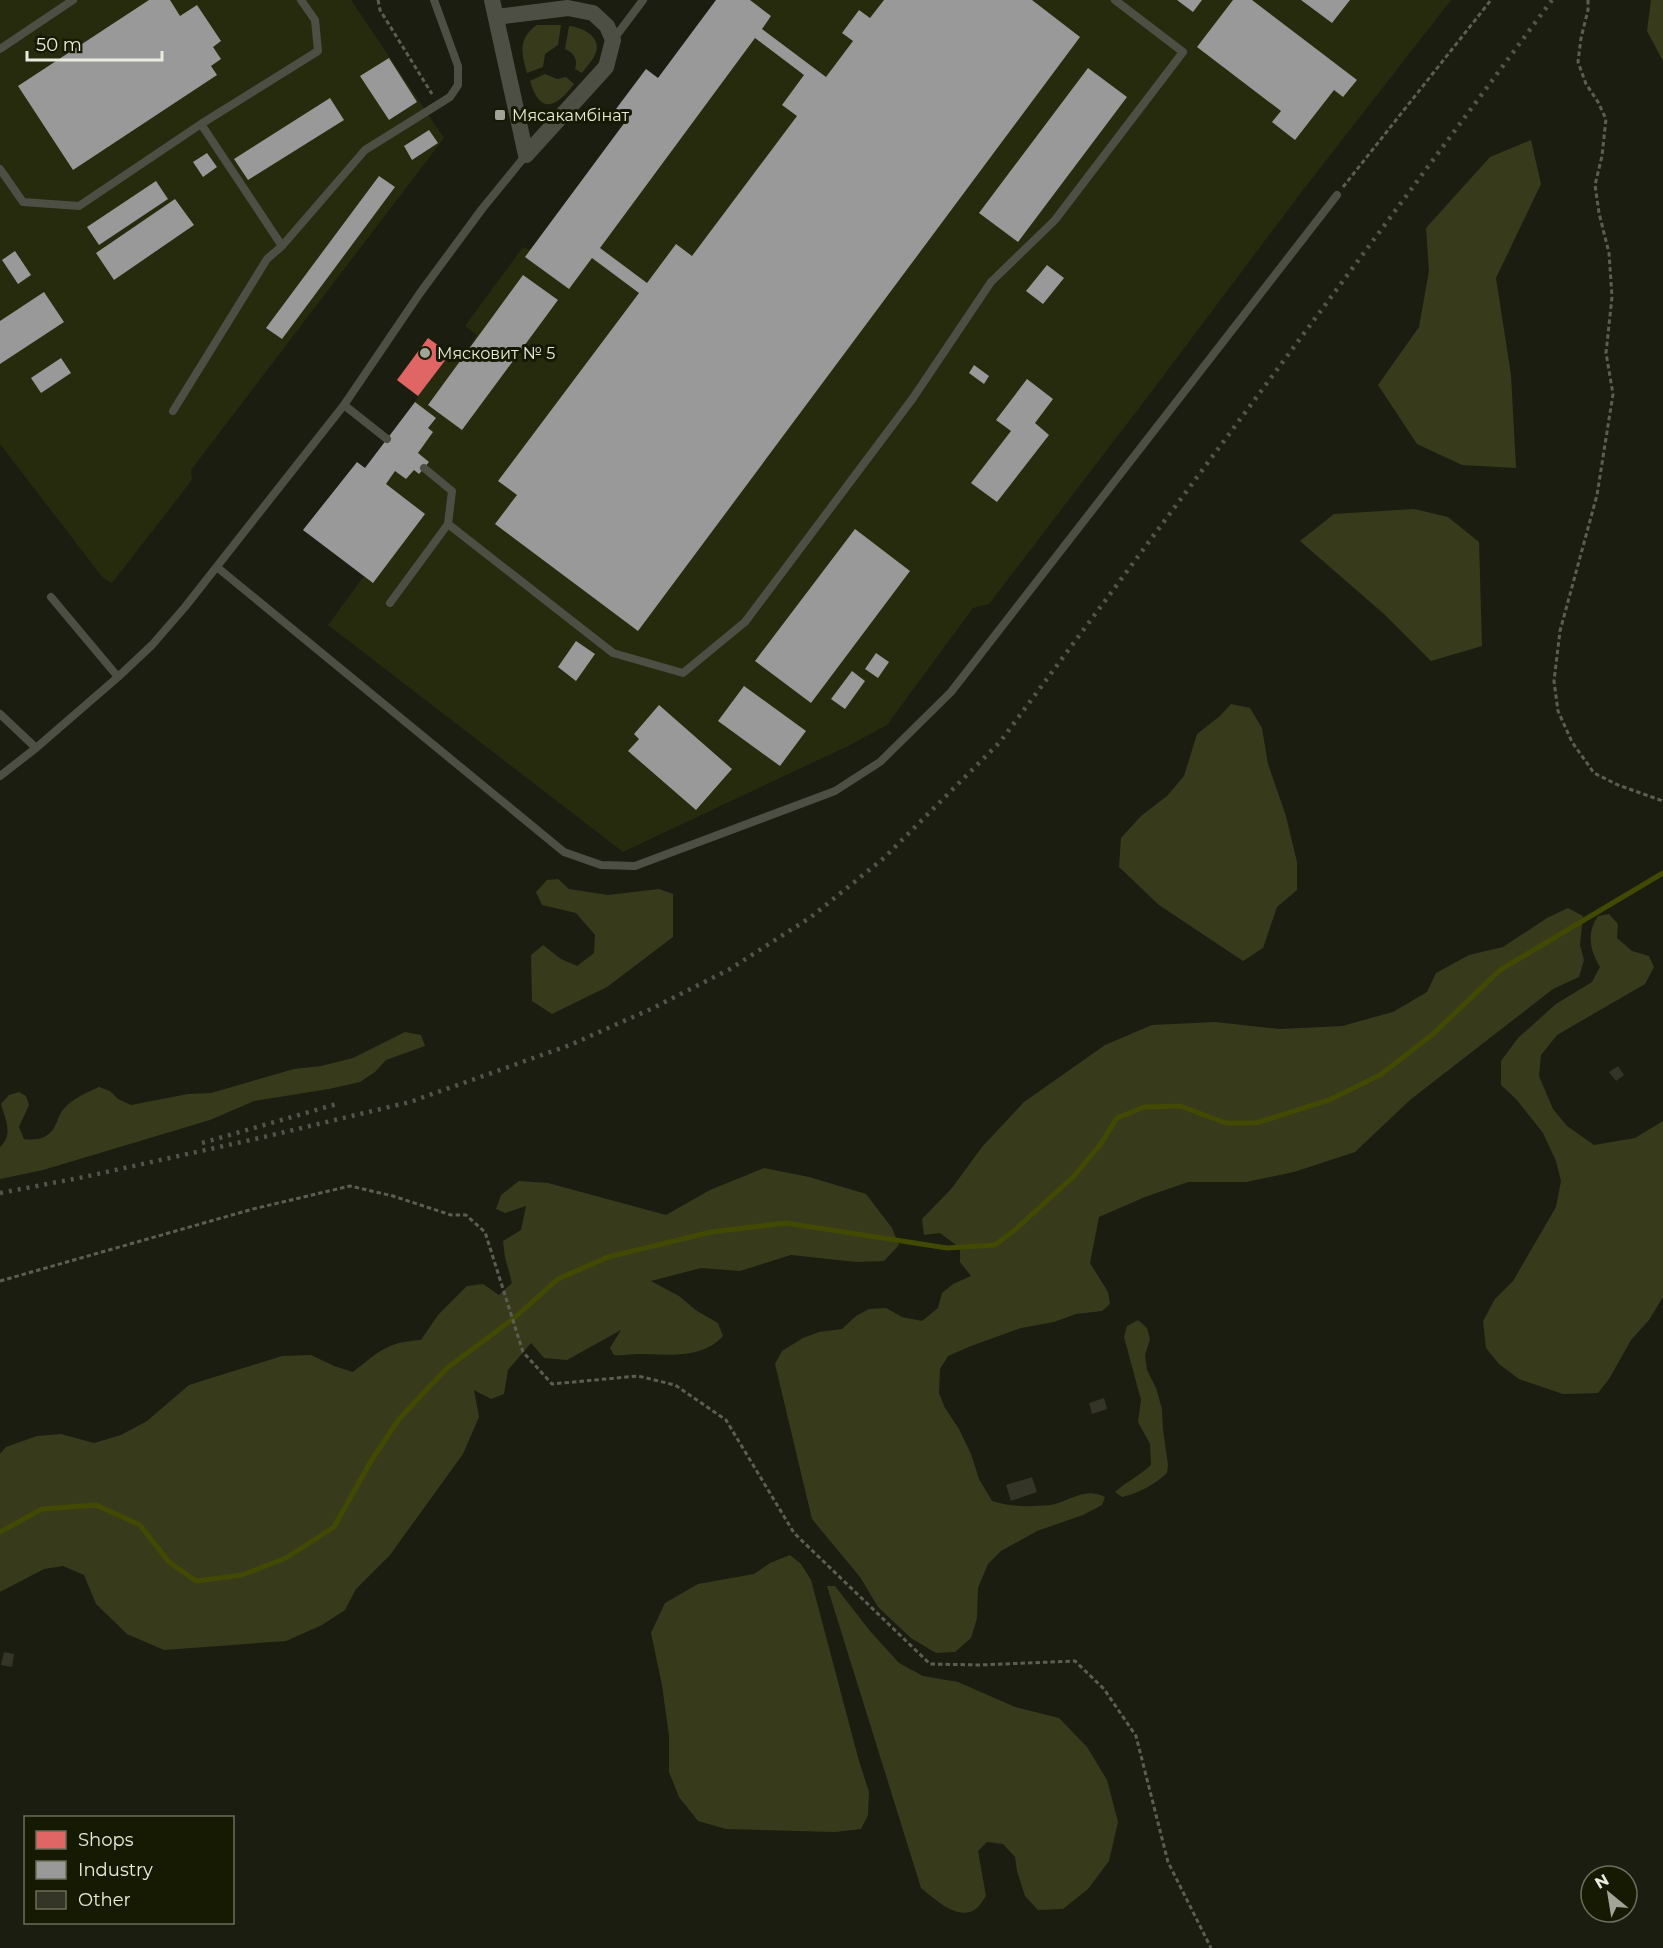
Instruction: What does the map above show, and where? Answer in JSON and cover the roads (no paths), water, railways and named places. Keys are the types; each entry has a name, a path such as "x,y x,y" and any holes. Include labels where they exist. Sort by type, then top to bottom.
{"street":[{"path":"492,0 526,155"},
{"path":"496,17 568,8 593,13 607,26 613,40 606,67 526,155"}],"lane":[{"path":"0,49 73,0"},
{"path":"0,169 23,202 79,206 201,124 318,51 315,20 301,0"},
{"path":"173,411 267,259 282,246 365,150 450,97 458,85 458,66 434,0"},
{"path":"613,40 643,0"},
{"path":"448,524 613,653 683,673 745,622 913,398 991,282 1055,220 1184,52 1115,0"},
{"path":"201,124 282,246"},
{"path":"0,776 36,748 152,645 218,568 344,405 420,293 482,209 526,155"},
{"path":"218,568 564,852 601,865 635,866 835,791 880,762 951,692 1337,195"},
{"path":"344,405 387,439"},
{"path":"390,603 448,524 452,491 424,468"},
{"path":"51,597 118,677"},
{"path":"0,714 36,748"}],"waterway":[{"path":"0,1532 42,1509 96,1505 140,1525 169,1562 196,1581 242,1575 286,1558 334,1527 371,1461 399,1419 447,1368 513,1319 558,1279 608,1257 711,1232 786,1223 947,1248 995,1245 1073,1177 1100,1145 1117,1118 1144,1107 1180,1106 1226,1123 1256,1123 1329,1100 1380,1075 1433,1034 1500,970 1663,873"}],"railway":[{"path":"0,1193 84,1177 410,1102 570,1045 651,1009 730,969 811,917 884,858 1000,742 1552,0"},
{"path":"202,1143 337,1104"}],"place":[{"name":"Мясакамбінат","path":"500,115"},
{"name":"Мясковит № 5","path":"425,353"}]}
